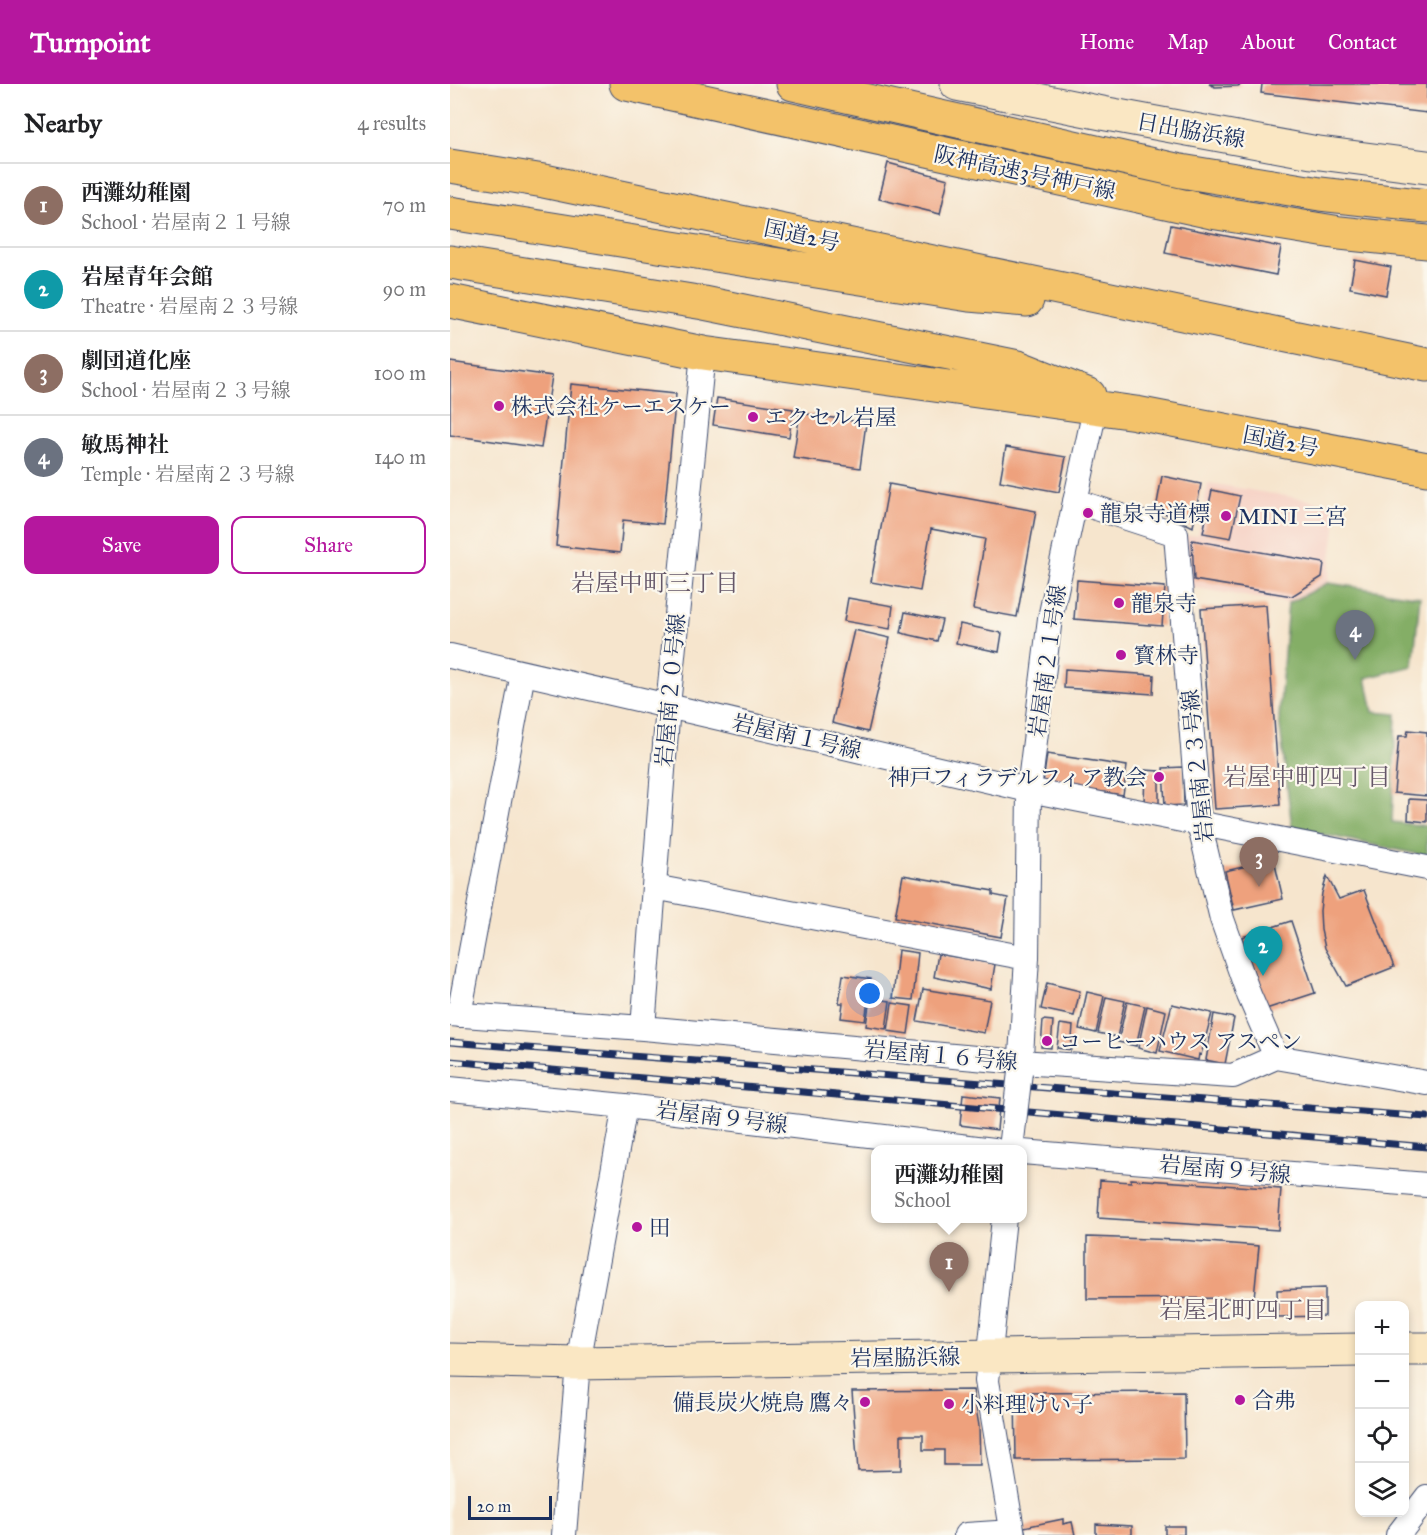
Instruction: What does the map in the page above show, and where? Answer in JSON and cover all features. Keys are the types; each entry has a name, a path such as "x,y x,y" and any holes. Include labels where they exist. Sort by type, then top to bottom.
{"highway":[{"name":"阪神高速3号神戸線","path":"626,84 1211,212 1340,232 1427,242"},
{"name":"阪神高速3号神戸線","path":"793,84 1181,171 1320,194 1427,206"},
{"name":"国道2号","path":"450,166 544,181 1427,365"},
{"name":"国道2号","path":"450,213 969,296 1153,308"},
{"name":"国道2号","path":"450,262 704,303 1018,367 1136,413"},
{"name":"国道2号","path":"450,301 703,353 1136,413 1427,469"}],"street":[{"name":"日出脇浜線","path":"957,84 1312,152 1427,167"},
{"name":"岩屋南２０号線","path":"643,1028 668,706 703,353"},
{"name":"岩屋南２１号線","path":"1010,1145 1020,1067 1027,958 1029,790 1050,618 1095,409"},
{"name":"岩屋南２３号線","path":"1075,501 1176,534 1199,823 1222,919 1249,995 1276,1057"},
{"name":"岩屋南１号線","path":"450,656 1029,790 1427,868"},
{"path":"454,1015 523,673"},
{"path":"654,887 1027,958"},
{"name":"岩屋南１６号線","path":"454,1015 643,1028 1020,1067 1233,1076 1276,1057"},
{"path":"1276,1057 1427,1083"},
{"name":"岩屋南９号線","path":"450,1089 982,1145"},
{"path":"564,1535 578,1363 625,1106"},
{"name":"岩屋南９号線","path":"1027,1150 1427,1185"},
{"path":"966,1535 1012,1533 987,1381 1003,1223"},
{"path":"1409,1349 1427,1348"},
{"name":"岩屋脇浜線","path":"450,1360 578,1363 1355,1350"},
{"path":"1398,1535 1427,1497"}],"shaded area":[{"path":"1208,483 1338,505 1328,583 1288,603 1191,587 1185,536 1198,535"}],"green space":[{"path":"1328,583 1420,597 1413,666 1366,678 1373,712 1396,714 1392,822 1427,826 1427,856 1292,828 1279,718 1288,603"}],"building":[{"path":"1209,84 1242,84 1215,87"},
{"path":"1262,84 1427,84 1427,113 1261,93"},
{"path":"888,163 948,179 940,214 879,199"},
{"path":"1171,225 1281,247 1276,275 1165,253"},
{"path":"1355,260 1391,267 1386,295 1350,288"},
{"name":"株式会社ケーエスケー","path":"450,362 552,376 541,448 450,435"},
{"path":"571,384 676,394 663,524 623,520 620,553 556,546"},
{"name":"エクセル岩屋","path":"717,398 793,409 789,437 713,425"},
{"path":"800,413 866,423 860,468 793,458"},
{"path":"1006,447 1066,457 1059,492 1000,481"},
{"path":"1162,476 1201,484 1193,527 1156,509"},
{"path":"889,484 1036,511 1017,617 973,609 985,539 931,529 920,591 871,582"},
{"path":"1212,490 1240,496 1231,538 1203,533"},
{"path":"1192,540 1324,563 1322,577 1292,596 1194,580"},
{"path":"1077,580 1165,587 1162,626 1074,619"},
{"path":"848,598 893,606 890,629 844,621"},
{"path":"1266,605 1280,805 1215,809 1201,609"},
{"path":"905,612 942,620 937,641 901,633"},
{"path":"960,624 1002,633 999,652 956,643"},
{"path":"854,630 890,638 868,732 832,723"},
{"path":"1065,669 1154,675 1153,694 1064,688"},
{"path":"1408,730 1427,732 1427,796 1394,793 1399,736 1407,736"},
{"path":"1047,754 1127,766 1123,795 1043,783"},
{"path":"1183,767 1184,805 1165,806 1163,768"},
{"path":"1145,770 1159,771 1159,805 1144,804"},
{"path":"1409,799 1427,800 1427,822 1408,820"},
{"path":"1274,860 1283,899 1234,910 1225,871"},
{"path":"903,875 993,891 993,895 1008,898 1001,937 895,917"},
{"path":"1327,876 1339,899 1364,890 1394,967 1346,986 1325,948 1321,930 1322,893"},
{"path":"1291,921 1315,993 1266,1009 1242,937"},
{"path":"898,950 918,953 913,1000 893,998"},
{"path":"938,954 995,964 991,989 934,977"},
{"path":"843,975 871,979 865,1021 841,1018 843,1003 839,1003"},
{"path":"1047,983 1080,991 1074,1016 1041,1009"},
{"path":"923,989 990,1000 984,1033 917,1021"},
{"path":"1087,992 1104,996 1096,1033 1079,1029"},
{"path":"1106,997 1125,1001 1117,1037 1098,1033"},
{"path":"870,998 890,1001 886,1029 866,1026"},
{"path":"1127,1002 1145,1006 1136,1046 1118,1042"},
{"path":"892,1003 912,1006 908,1034 888,1031"},
{"path":"1172,1004 1212,1013 1198,1060 1160,1051"},
{"path":"1147,1006 1166,1011 1157,1053 1138,1048"},
{"path":"1214,1014 1234,1018 1225,1064 1206,1060"},
{"path":"1043,1020 1053,1021 1051,1048 1041,1047"},
{"path":"1060,1024 1073,1026 1071,1050 1057,1048"},
{"path":"963,1094 1000,1098 997,1130 960,1125"},
{"path":"1131,1179 1281,1189 1278,1230 1098,1218 1100,1180 1131,1182"},
{"path":"1087,1237 1180,1240 1259,1246 1254,1298 1087,1299"},
{"path":"1325,1288 1325,1316 1278,1317 1277,1290"},
{"path":"973,1390 979,1426 980,1465 944,1465 944,1450 923,1450 923,1435 901,1435 901,1470 858,1471 852,1391"},
{"path":"1184,1392 1185,1459 1016,1460 1015,1393"},
{"path":"1063,1519 1063,1524 1072,1522 1075,1535 1026,1535 1024,1527"},
{"path":"1096,1524 1132,1526 1132,1535 1096,1535"},
{"path":"1165,1526 1184,1526 1184,1535 1165,1535"}],"railway":[{"path":"450,1042 1427,1117"},
{"path":"450,1061 1427,1147"}],"place":[{"name":"株式会社ケーエスケー","path":"499,406"},
{"name":"エクセル岩屋","path":"753,417"},
{"name":"龍泉寺道標","path":"1088,513"},
{"name":"MINI 三宮","path":"1226,516"},
{"name":"龍泉寺","path":"1119,603"},
{"name":"寳林寺","path":"1121,655"},
{"name":"敏馬神社","path":"1355,660"},
{"name":"神戸フィラデルフィア教会","path":"1159,777"},
{"name":"劇団道化座","path":"1259,887"},
{"name":"岩屋青年会館","path":"1263,976"},
{"name":"コーヒーハウス アスペン","path":"1047,1041"},
{"name":"田","path":"637,1227"},
{"name":"西灘幼稚園","path":"949,1292"},
{"name":"合弗","path":"1240,1400"},
{"name":"備長炭火焼鳥 鷹々","path":"865,1402"},
{"name":"小料理けい子","path":"949,1404"}],"district":[{"name":"岩屋中町三丁目","path":"655,583"},
{"name":"岩屋中町四丁目","path":"1307,777"},
{"name":"岩屋北町四丁目","path":"1243,1310"}]}
